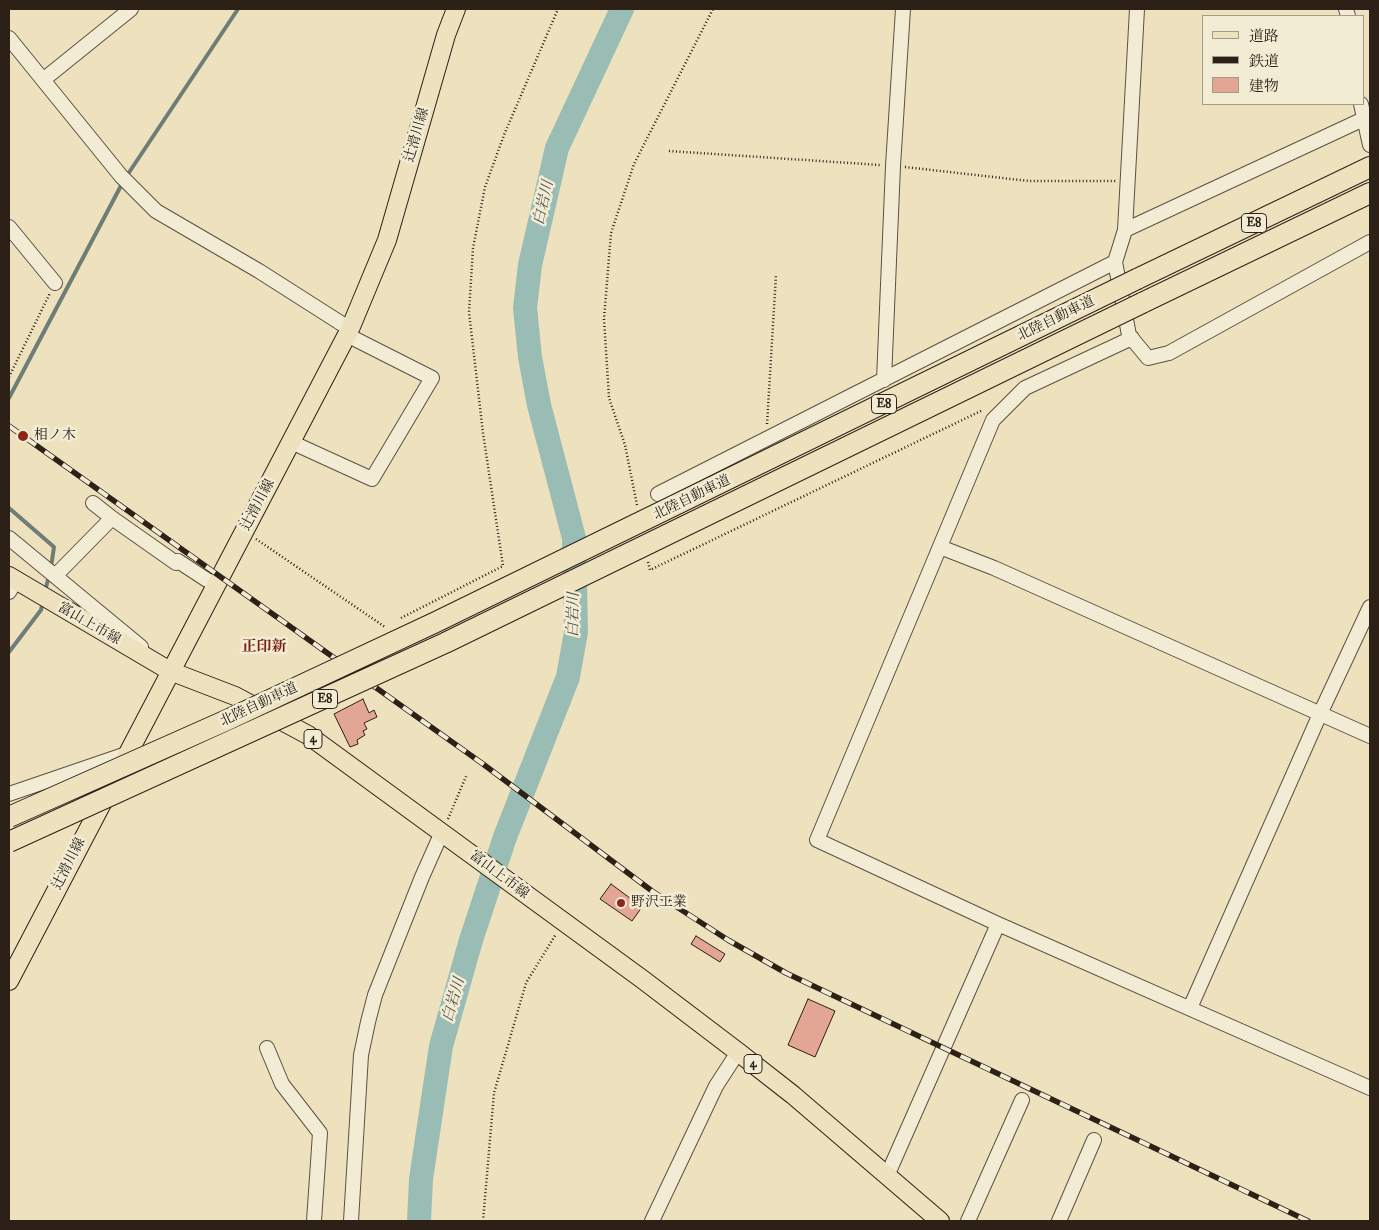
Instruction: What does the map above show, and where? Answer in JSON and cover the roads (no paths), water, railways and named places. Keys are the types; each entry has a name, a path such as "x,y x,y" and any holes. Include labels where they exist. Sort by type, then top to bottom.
{"highway":[{"name":"北陸自動車道","path":"9,817 218,724 436,622 1370,167"},
{"name":"北陸自動車道","path":"9,842 445,643 1370,193"}],"main road":[{"name":"辻滑川線","path":"9,981 126,754 349,332 386,240 446,35 456,9"},
{"name":"富山上市線","path":"11,583 170,671"},
{"name":"4","path":"170,671 235,696 308,735 442,832"},
{"name":"富山上市線","path":"442,832 738,1052"},
{"name":"4","path":"738,1052 793,1095 940,1221"}],"street":[{"path":"43,80 131,9"},
{"path":"884,380 893,166 903,9"},
{"path":"1137,9 1125,230 1115,262 1132,338 1148,358 1169,353 1370,242"},
{"path":"9,38 121,176 156,211 259,271 349,332 432,378 372,479 291,442"},
{"path":"1361,105 1367,117 1370,145"},
{"path":"1125,230 1367,117"},
{"path":"9,227 55,283"},
{"path":"658,494 1115,262"},
{"path":"1132,338 1025,388 993,420 818,840 998,924 1370,1088"},
{"path":"93,503 176,563 178,560 207,580"},
{"path":"55,576 112,518"},
{"path":"9,538 170,671"},
{"path":"940,547 994,568 1370,736"},
{"path":"1190,1008 1320,714 1370,607"},
{"path":"9,796 126,754"},
{"path":"351,1221 361,1055 368,1022 379,986 442,832"},
{"path":"887,1176 998,924"},
{"path":"267,1048 282,1084 320,1132 314,1221"},
{"path":"652,1221 716,1086 738,1052"},
{"path":"968,1221 1022,1100"},
{"path":"1059,1221 1094,1140"}],"waterway":[{"path":"9,398 124,180 238,9"},
{"name":"白岩川","path":"419,1221 421,1179 441,1046 471,940 505,837 568,677 576,632 574,538 539,405 530,357 525,308 530,265 557,148 622,9"},
{"path":"9,508 54,547 51,567"},
{"path":"45,591 49,576"},
{"path":"9,652 41,610 43,601"}],"railway":[{"path":"9,426 483,764 652,891 728,940 786,973 1308,1221"}],"place":[{"name":"相ノ木","path":"23,436"},
{"name":"野沢工業","path":"621,903"}],"district":[{"name":"正印新","path":"264,647"}]}
